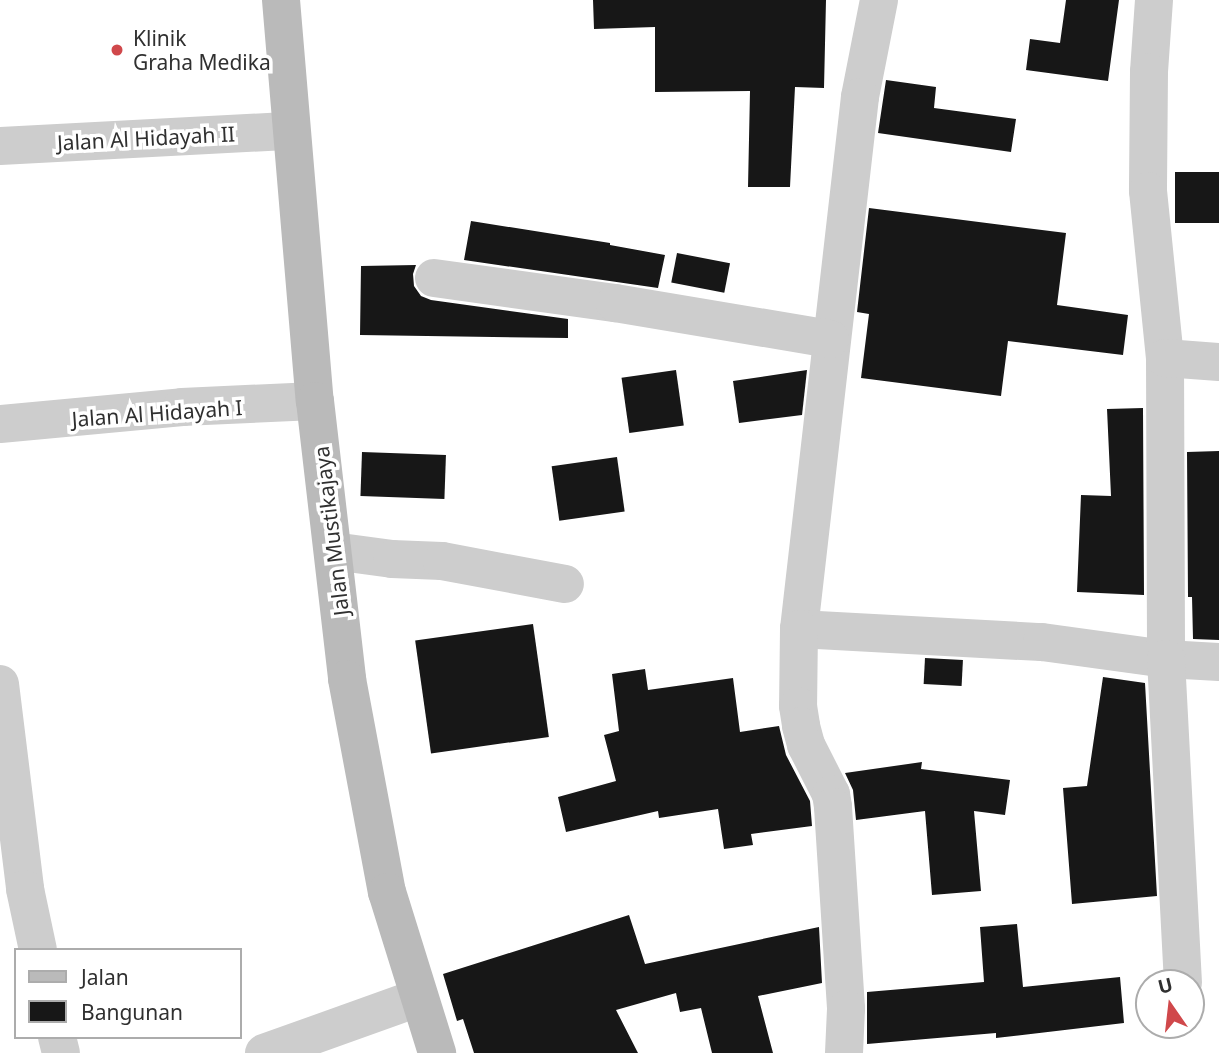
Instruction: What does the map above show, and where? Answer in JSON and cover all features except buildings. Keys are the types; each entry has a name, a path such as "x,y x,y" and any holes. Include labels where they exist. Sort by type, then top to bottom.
{"main road":[{"name":"Jalan Mustikajaya","path":"281,0 315,401 347,679 387,892 437,1053"}],"street":[{"path":"844,1053 846,1009 833,807 831,794 806,745 797,706 799,629 830,339 860,97 879,0"},
{"path":"1154,0 1149,72 1148,191 1165,358 1166,659 1182,969"},
{"name":"Jalan Al Hidayah II","path":"0,146 291,131"},
{"path":"434,278 615,303 830,339"},
{"path":"1165,358 1219,362"},
{"name":"Jalan Al Hidayah I","path":"0,424 182,407 315,401"},
{"path":"333,551 391,559 442,561 565,584"},
{"path":"799,629 1042,642 1166,659 1219,662"},
{"path":"0,684 25,889 38,948"},
{"path":"264,1053 340,1040 418,998"}],"place":[{"name":"Klinik Graha Medika","path":"117,50"}]}
